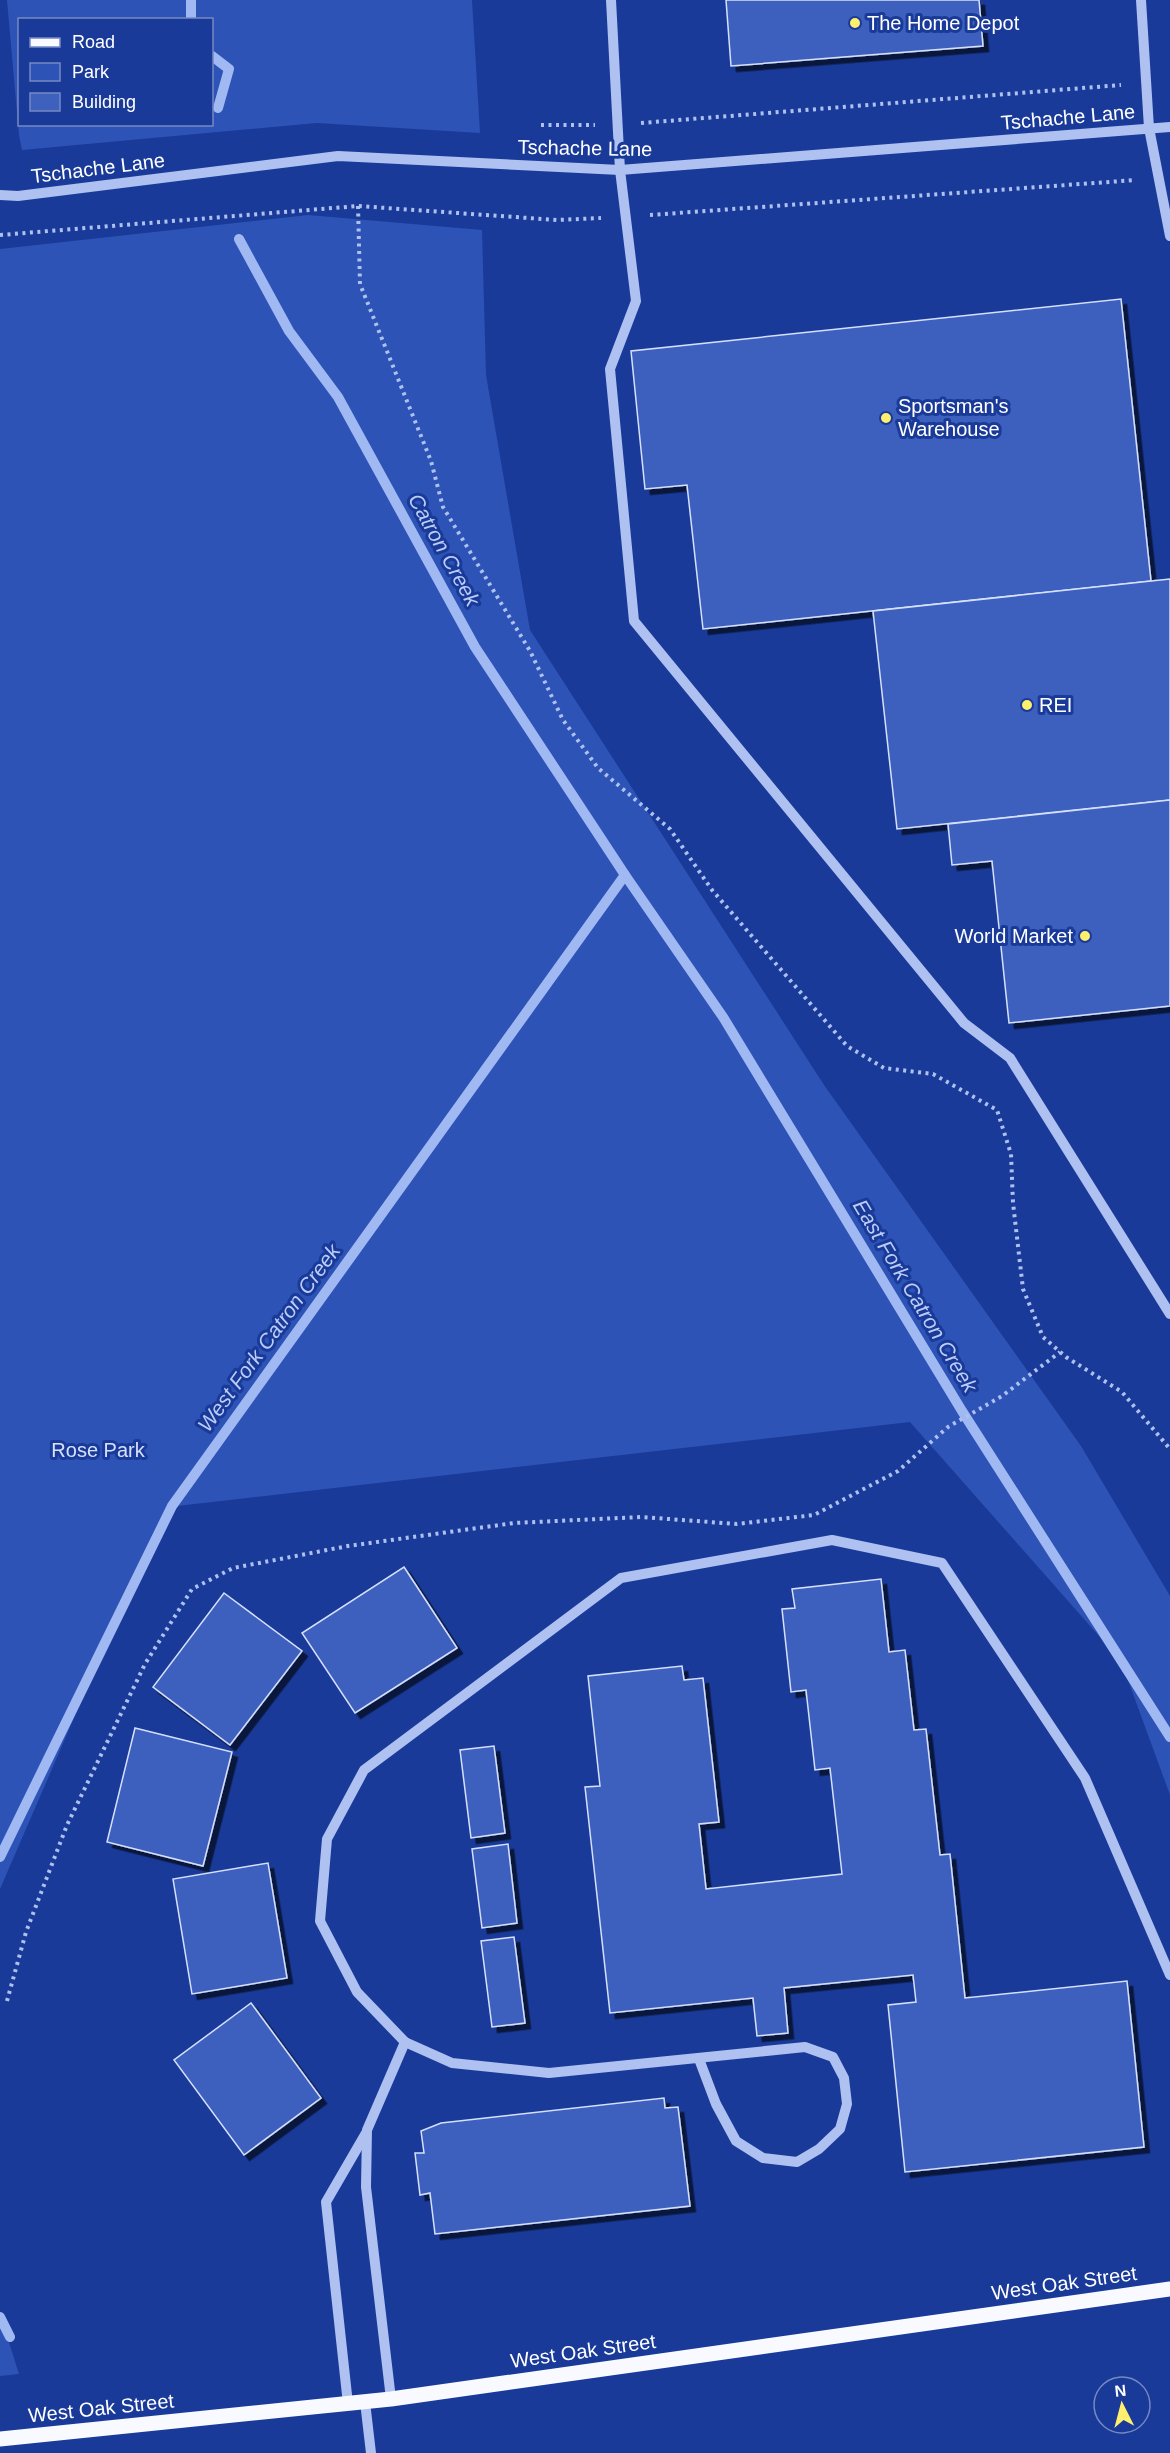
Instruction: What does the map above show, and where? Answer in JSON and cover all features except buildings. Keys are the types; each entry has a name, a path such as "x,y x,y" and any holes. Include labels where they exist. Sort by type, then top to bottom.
{"main road":[{"name":"West Oak Street","path":"0,2439 391,2399 1170,2289"}],"street":[{"path":"610,0 620,170 636,301 610,369 634,621 964,1023 1010,1058 1170,1314"},
{"path":"1141,0 1149,128 1170,236"},
{"name":"Tschache Lane","path":"0,195 18,196 338,156 620,170 1170,126"},
{"path":"699,2059 717,2104 736,2141 763,2158 797,2162 819,2149 840,2129 847,2104 844,2078 833,2057 805,2048 549,2073 452,2063 405,2042 357,1992 320,1921 327,1839 364,1770 621,1578 832,1540 942,1563 1085,1778 1170,1976"},
{"path":"348,2404 326,2202 367,2130 405,2042"},
{"path":"367,2130 366,2187 391,2399"},
{"path":"366,2402 371,2453"}],"path":[{"path":"542,125 618,124 1147,83"},
{"path":"0,235 357,206 557,220 626,217 1160,178"},
{"path":"357,206 360,284 431,461 443,507 530,651 563,720 598,768 670,829 712,890 847,1046 884,1068 933,1074 997,1110 1011,1154 1013,1203 1023,1289 1043,1337 1060,1352 1122,1392 1170,1449"},
{"path":"7,2001 26,1932 67,1825 145,1664 192,1589 233,1568 412,1536 514,1523 641,1517 737,1524 814,1515 898,1471 948,1427 1002,1396 1060,1352"}],"green space":[{"path":"7,0 472,0 480,133 317,123 22,150 18,126 213,126 213,18 18,18 18,124"},
{"name":"Rose Park","path":"308,215 482,230 486,375 530,630 824,1085 1081,1446 1170,1596 1170,1795 1121,1661 910,1422 177,1506 148,1547 0,1889 0,249"},
{"path":"0,2314 19,2374 0,2376"}],"waterway":[{"name":"Catron Creek","path":"191,0 191,18"},
{"name":"Catron Creek","path":"213,57 229,69 218,108"},
{"name":"East Fork Catron Creek","path":"239,239 289,331 338,397 475,647 625,875 723,1017 962,1411 1170,1737"},
{"name":"West Fork Catron Creek","path":"0,1857 172,1506 625,875"},
{"name":"West Fork Catron Creek","path":"0,2317 10,2337"}],"place":[{"name":"The Home Depot","path":"855,23"},
{"name":"Sportsman's Warehouse","path":"886,418"},
{"name":"REI","path":"1027,705"},
{"name":"World Market","path":"1085,936"}]}
